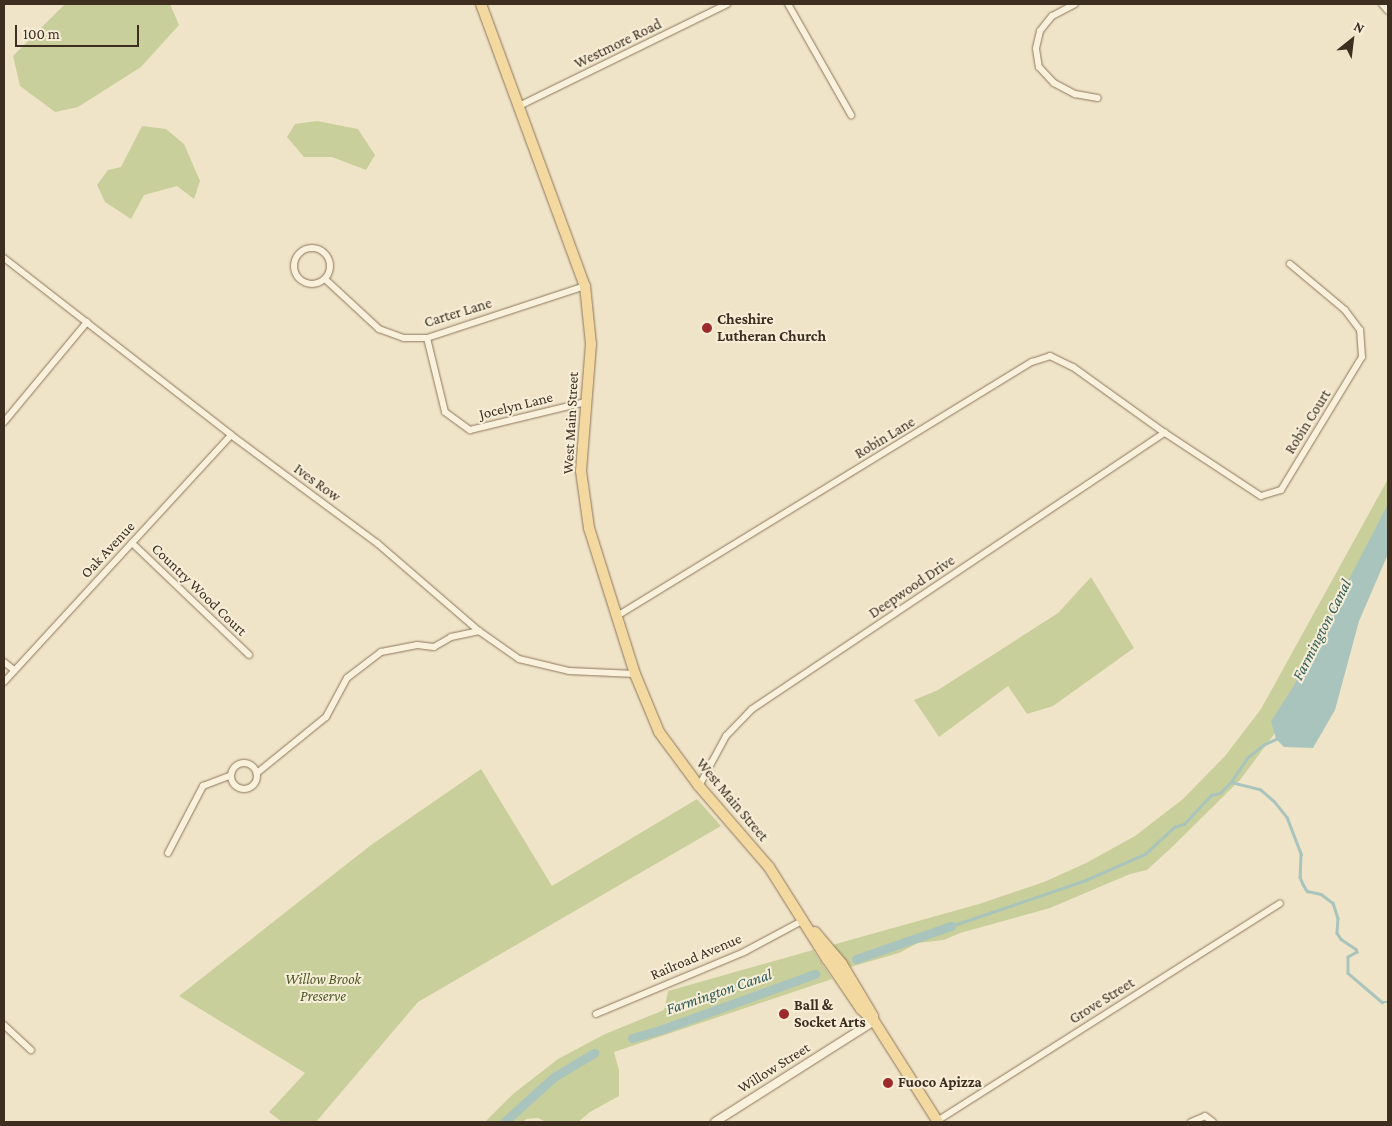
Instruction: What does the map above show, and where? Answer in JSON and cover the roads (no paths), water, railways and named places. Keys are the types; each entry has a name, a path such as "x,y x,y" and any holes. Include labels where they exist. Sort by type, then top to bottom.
{"main road":[{"name":"West Main Street","path":"481,4 585,286 591,344 581,471 589,528 636,674 659,732 699,786 769,867 804,920 835,954 937,1122"}],"street":[{"name":"Westmore Road","path":"519,106 727,4"},
{"path":"788,4 851,115"},
{"path":"1075,4 1052,16 1040,31 1036,49 1039,67 1054,83 1076,94 1098,98"},
{"path":"1382,4 1388,11"},
{"path":"311,248 317,249 327,256 330,268 325,279 321,282 309,284 299,279 294,269 294,263 300,253 311,248"},
{"name":"Ives Row","path":"4,258 230,435 377,543 479,631 519,659 569,671 636,674"},
{"name":"Robin Court","path":"1165,433 1261,496 1281,490 1362,357 1360,330 1344,310 1290,264"},
{"name":"Carter Lane","path":"325,279 379,329 404,338 427,338 585,286"},
{"path":"4,422 87,322"},
{"name":"Jocelyn Lane","path":"427,338 445,412 470,430 586,402"},
{"name":"Robin Lane","path":"617,616 1032,362 1050,356 1073,367 1165,433"},
{"name":"Deepwood Drive","path":"699,786 726,736 752,709 1165,433"},
{"name":"Oak Avenue","path":"4,682 230,435"},
{"name":"Country Wood Court","path":"132,543 249,655"},
{"path":"257,773 249,764 241,763 234,767 231,775 234,783 244,788 254,783 257,773 326,717 347,678 381,652 417,645 434,647 451,637 479,631"},
{"path":"4,662 14,670"},
{"path":"168,852 203,786 231,775"},
{"name":"Grove Street","path":"937,1122 1280,903"},
{"name":"Railroad Avenue","path":"596,1014 744,952 804,920"},
{"name":"Willow Street","path":"715,1122 874,1021"},
{"path":"4,1025 31,1050"},
{"path":"1190,1122 1205,1116 1213,1122"}],"water":[{"path":"1388,504 1388,554 1359,621 1335,710 1313,748 1284,747 1276,739 1271,721 1293,687"}],"waterway":[{"path":"951,926 1086,880 1145,854 1174,827 1184,824 1211,795 1220,793 1231,782 1247,758 1263,745 1276,739"},
{"path":"1231,782 1260,789 1274,801 1287,817 1301,854 1300,877 1303,884 1307,891 1321,894 1333,903 1338,918 1337,933 1341,939 1356,949 1357,952 1348,957 1348,973 1382,1002 1388,1002"},
{"name":"Farmington Canal","path":"856,959 951,926"},
{"name":"Farmington Canal","path":"632,1038 660,1030 815,974"},
{"name":"Farmington Canal","path":"504,1122 554,1077 594,1053"}],"place":[{"name":"Cheshire Lutheran Church","path":"707,328"},
{"name":"Ball & Socket Arts","path":"784,1014"},
{"name":"Fuoco Apizza","path":"888,1083"}],"park label":[{"name":"Willow Brook Preserve","path":"323,988"}]}
